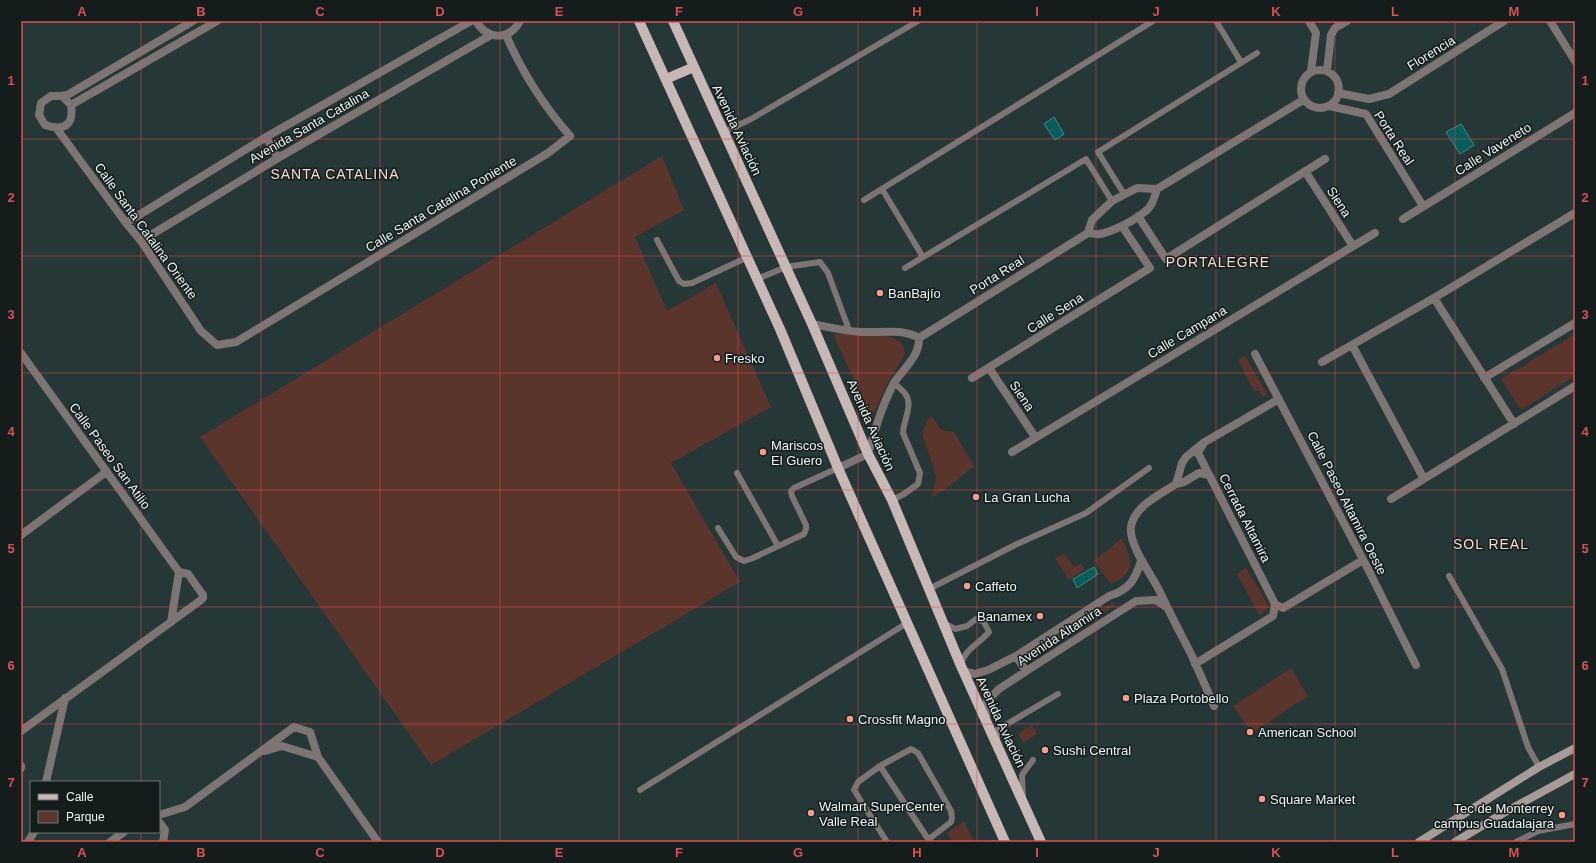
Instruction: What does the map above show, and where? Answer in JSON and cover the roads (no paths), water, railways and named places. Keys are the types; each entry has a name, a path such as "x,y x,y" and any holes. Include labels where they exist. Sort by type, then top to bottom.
{"main road":[{"path":"639,21 748,257 838,468 1005,842"},
{"name":"Avenida Aviación","path":"673,21 812,324 868,454 892,500 962,668 1042,842"},
{"path":"666,79 694,67"},
{"path":"1419,842 1539,768 1575,748"},
{"path":"1455,842 1507,811 1575,774"}],"street":[{"path":"62,96 71,105 73,116 67,125 57,129 45,125 39,115 41,103 50,96 62,96 193,21"},
{"path":"71,105 217,21"},
{"name":"Avenida Santa Catalina","path":"126,224 266,137 471,21"},
{"path":"476,21 480,29 491,35 498,36 513,31 520,21"},
{"path":"1309,21 1316,33 1311,71"},
{"path":"1327,71 1331,35 1335,28 1348,21"},
{"name":"Florencia","path":"1369,99 1389,94 1504,21"},
{"path":"1550,21 1575,61"},
{"name":"Calle Santa Catalina Poniente","path":"217,345 236,342 548,153 570,136 551,113 527,78 506,34"},
{"name":"Avenida Santa Catalina","path":"141,241 278,158 491,35"},
{"path":"1319,69 1327,71 1334,76 1338,84 1338,93 1335,101 1329,106 1320,108 1310,106 1303,100 1300,90 1303,79 1311,71 1319,69"},
{"name":"Porta Real","path":"1338,93 1369,99"},
{"path":"1157,189 1303,100"},
{"name":"Porta Real","path":"1329,106 1366,114 1424,206"},
{"name":"Calle Vaveneto","path":"1424,206 1575,113"},
{"name":"Calle Santa Catalina Oriente","path":"57,129 126,224 141,241 201,331 217,345"},
{"path":"266,137 278,158"},
{"path":"1138,216 1166,259 1325,159"},
{"name":"Siena","path":"1305,171 1353,246"},
{"name":"Porta Real","path":"919,338 1088,232 1092,220 1112,200 1137,188 1157,189 1154,200 1148,208 1122,226 1099,234 1088,232"},
{"path":"1403,219 1424,206"},
{"path":"1322,362 1434,298 1575,212"},
{"name":"Calle Sena","path":"972,378 1150,268 1122,226"},
{"name":"Calle Campana","path":"1012,452 1375,233"},
{"path":"1434,298 1514,424"},
{"path":"1484,378 1575,323"},
{"path":"812,324 860,332 893,332 912,334 919,338 919,346 910,363 894,383 877,424 868,454 838,468"},
{"path":"1352,345 1424,479"},
{"name":"Calle Paseo San Atilio","path":"21,353 179,572 188,574 203,595 203,598 171,622 21,731"},
{"name":"Calle Paseo Altamira Oeste","path":"1255,354 1368,569 1416,665"},
{"name":"Siena","path":"989,368 1036,437"},
{"path":"1391,499 1575,386"},
{"path":"1176,484 1182,463 1186,457 1203,443 1278,396"},
{"name":"Cerrada Altamira","path":"1203,443 1198,453 1275,604"},
{"path":"21,535 106,472"},
{"path":"1209,475 1199,473 1184,482 1176,484 1144,506 1135,516 1131,527 1132,536 1141,561 1151,576 1195,664 1214,706"},
{"path":"1195,664 1273,616 1275,604 1283,608 1363,560"},
{"name":"Avenida Altamira","path":"962,668 975,674 988,670 1016,656 1109,596 1127,587 1135,579 1141,561"},
{"path":"171,622 179,572"},
{"name":"Avenida Altamira","path":"986,722 987,701 999,689 1136,601 1156,600 1167,608"},
{"path":"1016,656 1026,671"},
{"path":"46,781 65,698"},
{"path":"160,815 184,807 294,727 310,732 318,757 378,842"},
{"path":"258,752 282,746 318,757"},
{"path":"160,823 165,830 163,842"},
{"path":"28,842 33,833"},
{"path":"110,842 123,833"}],"lane":[{"path":"724,132 751,119 918,21"},
{"path":"864,200 1153,21"},
{"path":"1216,21 1241,62"},
{"path":"1124,194 1098,152 1256,53"},
{"path":"905,268 1086,159 1112,200"},
{"path":"882,189 923,257"},
{"path":"657,240 679,281 684,284 692,283 748,257"},
{"path":"757,279 786,267 820,262 828,273 849,330"},
{"path":"892,500 918,484 920,473 904,434 903,427 908,405 907,395 894,383"},
{"path":"718,528 736,557 744,561 804,534 806,525 791,491 794,488 838,468"},
{"path":"929,589 1015,544 1086,513 1149,468"},
{"path":"737,473 778,546"},
{"path":"1449,576 1502,669 1528,747 1539,768"},
{"path":"943,622 955,629 967,626 976,619 984,622 989,632 980,642 963,656 962,668"},
{"path":"640,790 907,623"},
{"path":"997,744 997,730 1058,694"},
{"path":"880,766 930,841 951,822 952,818 951,810 918,752 911,749 880,766 858,782 854,790 887,842"},
{"path":"1024,801 1022,775 1033,760"},
{"path":"1516,842 1538,831 1575,824"}],"water":[{"path":"1054,117 1064,134 1055,140 1044,124"},
{"path":"1461,124 1474,145 1460,154 1446,132"},
{"path":"1094,567 1098,574 1077,588 1073,579"}],"place":[{"name":"BanBajío","path":"880,293"},
{"name":"Fresko","path":"717,358"},
{"name":"Mariscos El Guero","path":"763,452"},
{"name":"La Gran Lucha","path":"976,497"},
{"name":"Caffeto","path":"967,586"},
{"name":"Banamex","path":"1040,616"},
{"name":"Plaza Portobello","path":"1126,698"},
{"name":"Crossfit Magno","path":"850,719"},
{"name":"American School","path":"1250,732"},
{"name":"Sushi Central","path":"1045,750"},
{"name":"Square Market","path":"1262,799"},
{"name":"Walmart SuperCenter Valle Real","path":"811,813"},
{"name":"Tec de Monterrey campus Guadalajara","path":"1562,815"}],"district":[{"name":"SANTA CATALINA","path":"335,174"},
{"name":"PORTALEGRE","path":"1218,262"},
{"name":"SOL REAL","path":"1491,544"}]}
